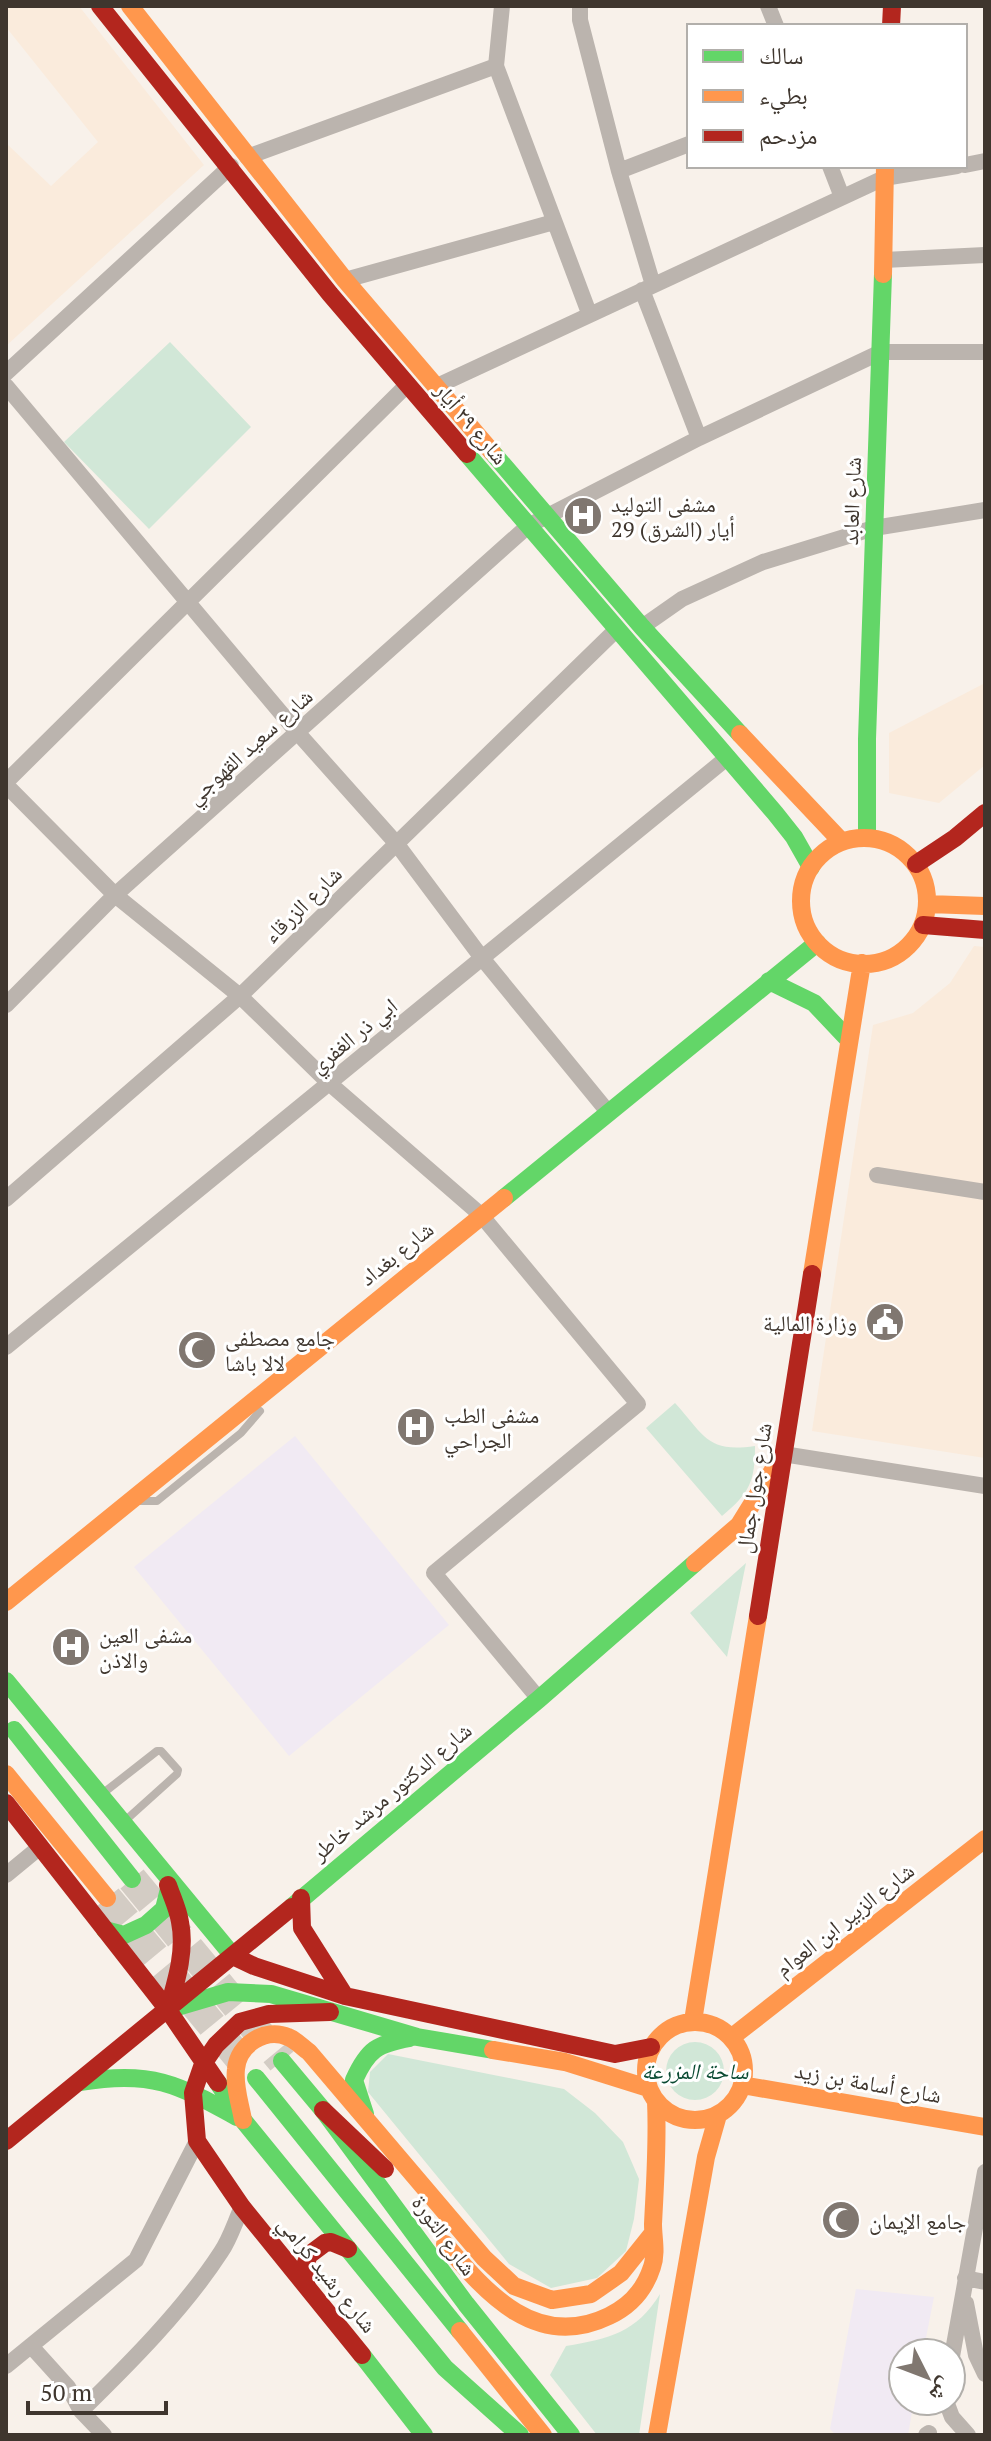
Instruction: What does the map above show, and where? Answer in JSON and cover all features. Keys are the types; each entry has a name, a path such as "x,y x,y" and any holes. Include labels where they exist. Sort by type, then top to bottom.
{"main road":[{"name":"شارع ٢٩ أيار","path":"100,6 345,280 642,627 842,842"},
{"name":"شارع ٢٩ أيار","path":"130,6 330,294 728,757 794,837 811,867"},
{"name":"شارع العابد","path":"867,838 867,739 884,260 884,172"},
{"path":"916,864 985,813"},
{"path":"867,838 882,840 901,849 916,864 925,883 928,904 923,925 911,943 895,956 874,963 833,956 817,943 806,925 801,906 803,886 811,867 825,852 842,842 867,838"},
{"path":"928,904 985,906"},
{"path":"923,925 985,930"},
{"name":"شارع بغداد","path":"6,1602 817,943"},
{"name":"شارع جول جمال","path":"693,2021 862,963"},
{"path":"769,981 807,996 825,1011 849,1040"},
{"name":"شارع الدكتور مرشد خاطر","path":"6,2141 168,2010 539,1699 739,1525 783,1454"},
{"path":"6,1681 124,1822 167,1880 233,1956 345,1996 615,2054 651,2047"},
{"path":"6,1701 28,1709"},
{"path":"14,1730 132,1879"},
{"path":"6,1774 107,1898"},
{"path":"6,1803 168,2010 243,2120 445,2368 520,2435"},
{"name":"شارع الزبير ابن العوام","path":"732,2037 985,1839"},
{"path":"105,1930 124,1935 146,1925 164,1909 167,1880"},
{"path":"167,1880 178,1910 182,1934 180,1970 168,2010"},
{"path":"301,1898 302,1928 345,1996"},
{"path":"168,2010 228,1992 271,1994 417,2037 565,2062 652,2094 678,2117 705,2119 718,2115 737,2097 745,2068 741,2051 732,2037 708,2022 693,2021 677,2025 662,2033 651,2047 646,2060 652,2094 671,2149 653,2233 654,2261 641,2295 615,2314 590,2325 556,2327 533,2323 506,2308 480,2287 375,2157 323,2110"},
{"path":"197,2141 193,2093 203,2064 216,2045 240,2022 269,2014 330,2012"},
{"path":"243,2120 237,2063 248,2043 258,2036 287,2036 309,2052 484,2258 514,2286 552,2300 591,2294 621,2273 653,2233"},
{"path":"367,2120 354,2080 364,2058 382,2043 417,2037"},
{"name":"شارع الثورة","path":"282,2061 323,2110 466,2304 571,2435"},
{"path":"77,2083 121,2075 161,2082 193,2093 243,2120"},
{"name":"شارع الثورة","path":"256,2078 543,2435"},
{"name":"شارع أسامة بن زيد","path":"742,2085 985,2127"},
{"path":"657,2435 706,2157 718,2115"},
{"name":"شارع رشيد كرامي","path":"197,2141 242,2207 424,2435"},
{"path":"671,2149 706,2157"},
{"path":"307,2285 304,2268 314,2251 331,2242 348,2249"},
{"path":"654,2261 687,2269"}],"street":[{"path":"502,6 496,66 589,313"},
{"path":"580,6 580,20 647,287 699,438"},
{"path":"6,373 239,162 496,66"},
{"path":"619,171 687,145"},
{"path":"831,168 842,197"},
{"path":"435,387 842,197 884,172 933,168"},
{"path":"345,280 554,222"},
{"path":"884,260 985,255"},
{"path":"881,352 985,352"},
{"name":"شارع سعيد القهوجي","path":"6,1005 115,895 528,526 699,438 881,352"},
{"path":"408,384 6,783 115,895 240,996 329,1083 481,1215 638,1404 434,1573 539,1699"},
{"path":"6,386 297,732 396,843 482,958 608,1112"},
{"path":"642,627 682,599 763,562 874,528 985,510"},
{"name":"شارع الزرقاء","path":"6,1199 240,996 617,629"},
{"name":"ابي ذر الغفري","path":"6,1347 728,757"},
{"path":"877,1175 985,1192"},
{"path":"783,1454 985,1486"},
{"path":"6,1875 40,1847"},
{"path":"6,2366 136,2260 197,2141"},
{"path":"955,2337 985,2172"},
{"path":"81,2411 122,2371 193,2290 222,2250 242,2207"},
{"path":"964,2282 985,2282"},
{"path":"964,2282 976,2355 985,2374"},
{"path":"31,2346 68,2387 81,2411 104,2435"},
{"path":"952,2417 968,2435"}],"lane":[{"path":"101,1795 157,1751 161,1751 178,1770 124,1822"}],"shaded area":[{"path":"6,6 79,6 204,165 6,346 6,143 51,186 98,142 6,27"},
{"path":"985,683 985,765 939,803 889,793 889,733"},
{"path":"974,946 985,947 985,1458 812,1431 873,1025 913,1013 950,983"},
{"path":"295,1436 449,1625 289,1756 134,1567"},
{"path":"856,2289 934,2297 926,2337 887,2337 887,2417 911,2417 908,2435 836,2435 830,2429"}],"green space":[{"path":"170,342 251,427 149,529 64,442"},
{"path":"675,1403 708,1440 726,1447 755,1446 749,1486 722,1516 646,1428"},
{"path":"746,1563 727,1657 690,1613"},
{"name":"ساحة المزرعة","path":"695,2042 716,2050 724,2071 716,2092 695,2100 674,2092 666,2071 674,2050"},
{"path":"388,2054 564,2089 595,2113 623,2142 639,2179 626,2251 597,2278 551,2288 509,2264 368,2092 370,2072"},
{"path":"660,2294 639,2435 597,2435 550,2375 566,2346 620,2332 642,2317"}],"tunnel":[{"path":"132,1879 282,2061"},
{"path":"107,1898 240,2059"}],"traffic: fast":[{"path":"867,838 867,739 883,274"},
{"path":"492,452 642,627 740,734"},
{"path":"467,454 775,813 794,837 811,867"},
{"path":"504,1198 817,943"},
{"path":"769,981 814,1003 849,1040"},
{"path":"292,1907 695,1563"},
{"path":"6,1681 233,1956"},
{"path":"14,1730 132,1879"},
{"path":"105,1930 124,1935 146,1925 164,1909 169,1889"},
{"path":"170,2009 228,1992 271,1994 417,2037 493,2050"},
{"path":"365,2114 354,2080 359,2070 369,2055 381,2046 410,2038"},
{"path":"282,2061 323,2110 466,2304 571,2435"},
{"path":"81,2082 126,2078 163,2083 180,2088 237,2117"},
{"path":"256,2078 460,2331"},
{"path":"218,2083 243,2120 445,2368 520,2435"},
{"path":"362,2355 424,2435"}],"traffic: slow":[{"path":"130,6 345,280 492,452"},
{"path":"883,274 885,168"},
{"path":"740,734 842,842"},
{"path":"864,838 888,843 908,857 922,877 927,901 922,925 908,945 888,959 864,964 840,959 820,945 806,925 801,901 806,877 820,857 840,843 864,838"},
{"path":"928,904 985,906"},
{"path":"812,1274 862,963"},
{"path":"6,1602 504,1198"},
{"path":"695,1563 739,1525 783,1454"},
{"path":"693,2021 758,1616"},
{"path":"6,1774 107,1898"},
{"path":"732,2037 985,1839"},
{"path":"695,2022 714,2025 730,2036 741,2052 744,2071 741,2090 730,2106 714,2117 695,2120 676,2117 660,2106 649,2090 646,2071 649,2052 660,2036 676,2025 695,2022"},
{"path":"243,2120 236,2082 236,2069 242,2052 262,2036 288,2037 309,2052 484,2258 514,2286 552,2300 591,2294 621,2273 653,2233"},
{"path":"493,2050 565,2062 648,2088"},
{"path":"742,2085 985,2127"},
{"path":"445,2244 496,2298 537,2322 559,2327 583,2325 624,2307 641,2290 649,2275 655,2251 656,2101"},
{"path":"657,2435 706,2157 718,2115"},
{"path":"460,2331 543,2435"}],"traffic: jam":[{"path":"100,6 330,294 467,454"},
{"path":"891,24 892,6"},
{"path":"916,864 985,813"},
{"path":"923,925 985,930"},
{"path":"758,1616 812,1274"},
{"path":"6,1803 168,2010 218,2083"},
{"path":"168,1885 182,1933 179,1966 168,2010"},
{"path":"301,1898 302,1928 345,1996"},
{"path":"6,2141 292,1907"},
{"path":"233,1956 345,1996 615,2054 651,2047"},
{"path":"330,2012 269,2014 240,2022 216,2045 203,2064 193,2093 197,2141 242,2207 362,2355"},
{"path":"323,2110 385,2169"},
{"path":"307,2285 304,2268 309,2255 331,2242 348,2249"}],"place":[{"name":"مشفى التوليد 29 أيار (الشرق)","path":"583,516"},
{"name":"وزارة المالية","path":"885,1322"},
{"name":"جامع مصطفى لالا باشا","path":"197,1350"},
{"name":"مشفى الطب الجراحي","path":"416,1427"},
{"name":"مشفى العين والاذن","path":"71,1647"},
{"name":"جامع الإيمان","path":"841,2220"}]}
